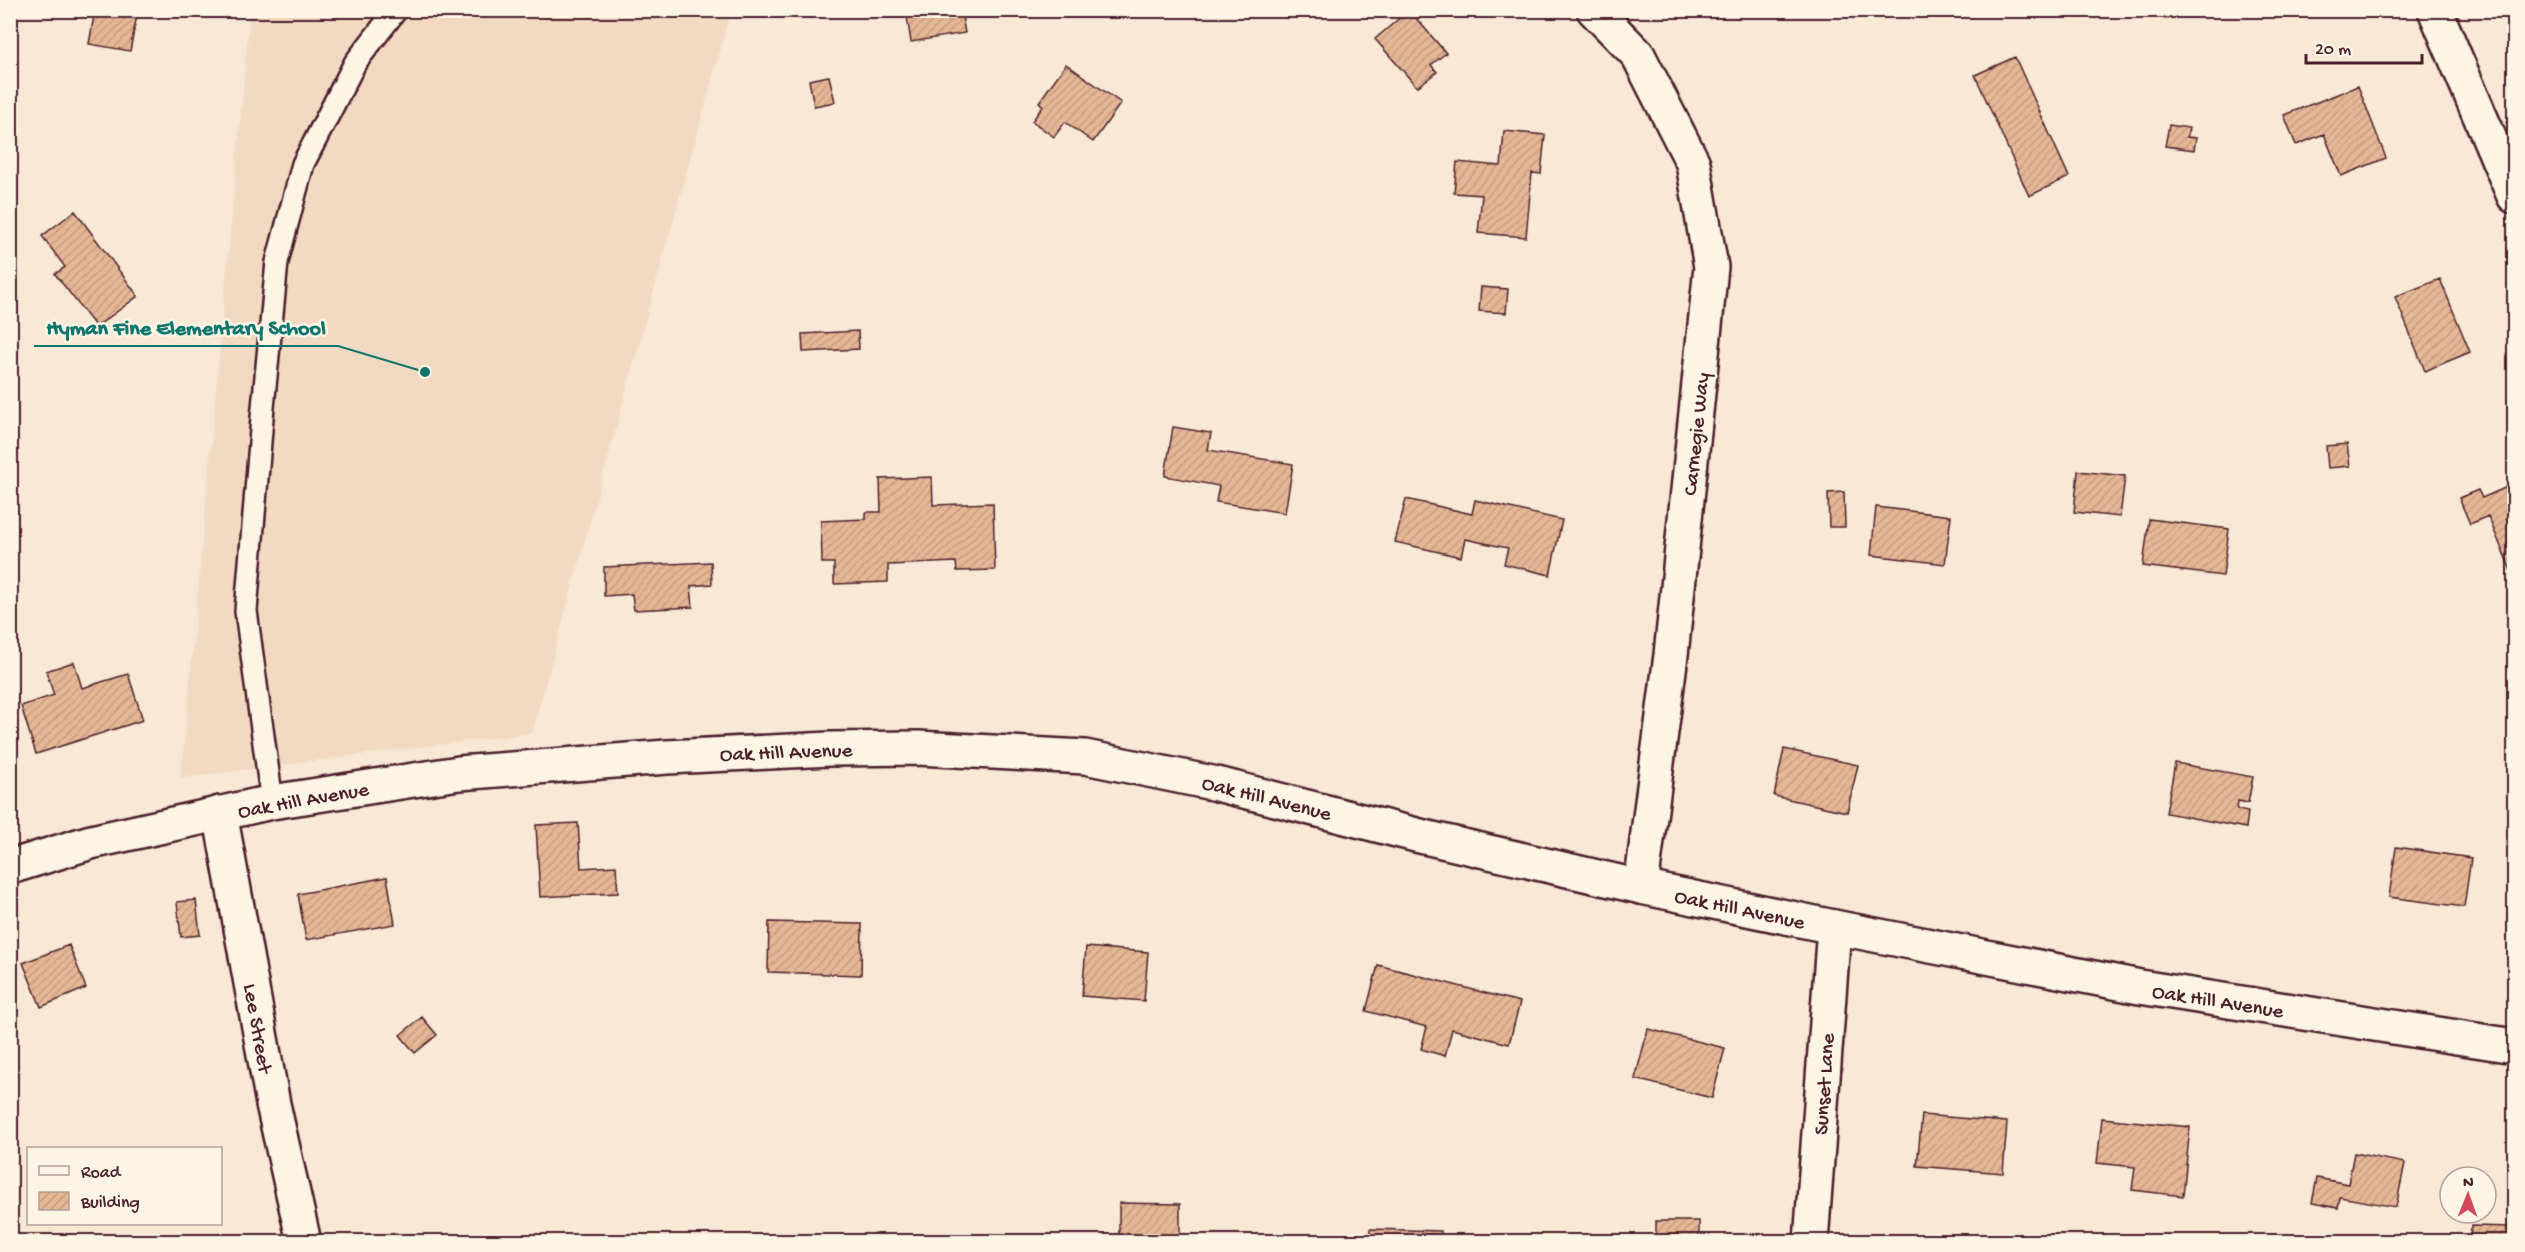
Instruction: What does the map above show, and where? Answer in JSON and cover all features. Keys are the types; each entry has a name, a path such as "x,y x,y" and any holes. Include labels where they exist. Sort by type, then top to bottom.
{"main road":[{"name":"Carnegie Way","path":"1593,10 1638,55 1692,163 1711,267 1672,644 1641,887"},
{"path":"2435,10 2514,196"},
{"name":"Oak Hill Avenue","path":"10,867 91,842 220,813 273,802 459,773 668,757 830,748 918,748 1073,756 1217,784 1420,836 1641,887 1834,927 2140,987 2514,1046"},
{"name":"Lee Street","path":"220,813 273,1104 304,1242"},
{"name":"Sunset Lane","path":"1811,1242 1834,927"}],"lane":[{"path":"273,802 246,611 277,262 303,164 355,63 396,10"}],"shaded area":[{"path":"250,11 731,11 532,733 181,778"}],"building":[{"path":"95,10 138,10 130,51 89,44"},
{"path":"906,10 961,10 965,33 911,42"},
{"path":"1409,10 1446,53 1431,65 1437,72 1417,87 1375,39"},
{"path":"2015,57 2069,177 2029,196 1975,75"},
{"path":"1066,64 1121,103 1093,142 1065,122 1054,137 1032,121 1043,106 1039,102"},
{"path":"829,76 835,102 814,106 809,80"},
{"path":"2358,86 2386,158 2341,176 2324,134 2296,145 2284,115"},
{"path":"2169,125 2189,128 2187,137 2196,138 2194,150 2165,146"},
{"path":"1504,131 1545,135 1541,174 1532,173 1526,237 1478,233 1482,195 1454,193 1457,162 1501,166"},
{"path":"75,211 138,296 96,327 55,274 65,267 42,236"},
{"path":"2440,279 2470,352 2425,371 2395,297"},
{"path":"1481,287 1508,289 1506,313 1479,311"},
{"path":"858,331 859,349 803,352 802,334"},
{"path":"1173,427 1211,433 1208,450 1293,464 1285,513 1216,502 1219,486 1165,476"},
{"path":"2347,444 2350,466 2328,468 2326,446"},
{"path":"2078,471 2125,476 2120,517 2074,512"},
{"path":"932,477 933,505 993,503 995,570 957,571 956,562 888,565 888,582 834,584 834,563 822,563 821,521 866,519 866,512 881,512 880,479"},
{"path":"2514,484 2514,572 2512,573 2488,516 2470,524 2459,498 2478,490 2482,498"},
{"path":"1844,492 1845,527 1829,527 1828,493"},
{"path":"1406,499 1472,514 1475,500 1562,520 1550,575 1504,564 1508,548 1465,539 1461,557 1395,542"},
{"path":"1876,507 1951,516 1945,564 1871,555"},
{"path":"2149,519 2229,529 2223,576 2143,566"},
{"path":"711,562 712,584 691,586 693,607 634,610 632,594 604,596 604,567"},
{"path":"74,662 82,688 128,674 143,720 36,754 21,706 54,695 46,671"},
{"path":"1784,749 1858,765 1847,812 1774,796"},
{"path":"2175,763 2253,777 2248,803 2238,801 2237,810 2248,812 2246,828 2166,813"},
{"path":"578,823 581,868 616,866 618,893 540,897 536,825"},
{"path":"2396,847 2471,858 2464,907 2389,897"},
{"path":"387,877 395,924 306,940 298,894"},
{"path":"196,900 200,935 181,937 177,902"},
{"path":"769,922 862,924 861,975 768,972"},
{"path":"69,945 86,988 41,1007 23,963"},
{"path":"1086,947 1148,952 1144,1001 1082,996"},
{"path":"1378,965 1520,1002 1509,1044 1452,1029 1445,1056 1421,1049 1427,1027 1366,1011"},
{"path":"422,1017 437,1035 415,1053 400,1035"},
{"path":"1648,1029 1725,1048 1712,1098 1635,1079"},
{"path":"1922,1115 2007,1122 2003,1173 1917,1166"},
{"path":"2102,1118 2190,1127 2183,1196 2132,1190 2135,1167 2097,1163"},
{"path":"2354,1153 2405,1163 2396,1207 2340,1197 2338,1208 2312,1203 2317,1178 2348,1184"},
{"path":"1119,1203 1180,1204 1180,1242 1119,1242"},
{"path":"1656,1221 1699,1221 1699,1242 1656,1242"},
{"path":"2471,1226 2512,1227 2512,1242 2470,1242"},
{"path":"1370,1229 1441,1231 1441,1242 1370,1242"}],"place":[{"name":"Hyman Fine Elementary School","path":"425,372"}]}
